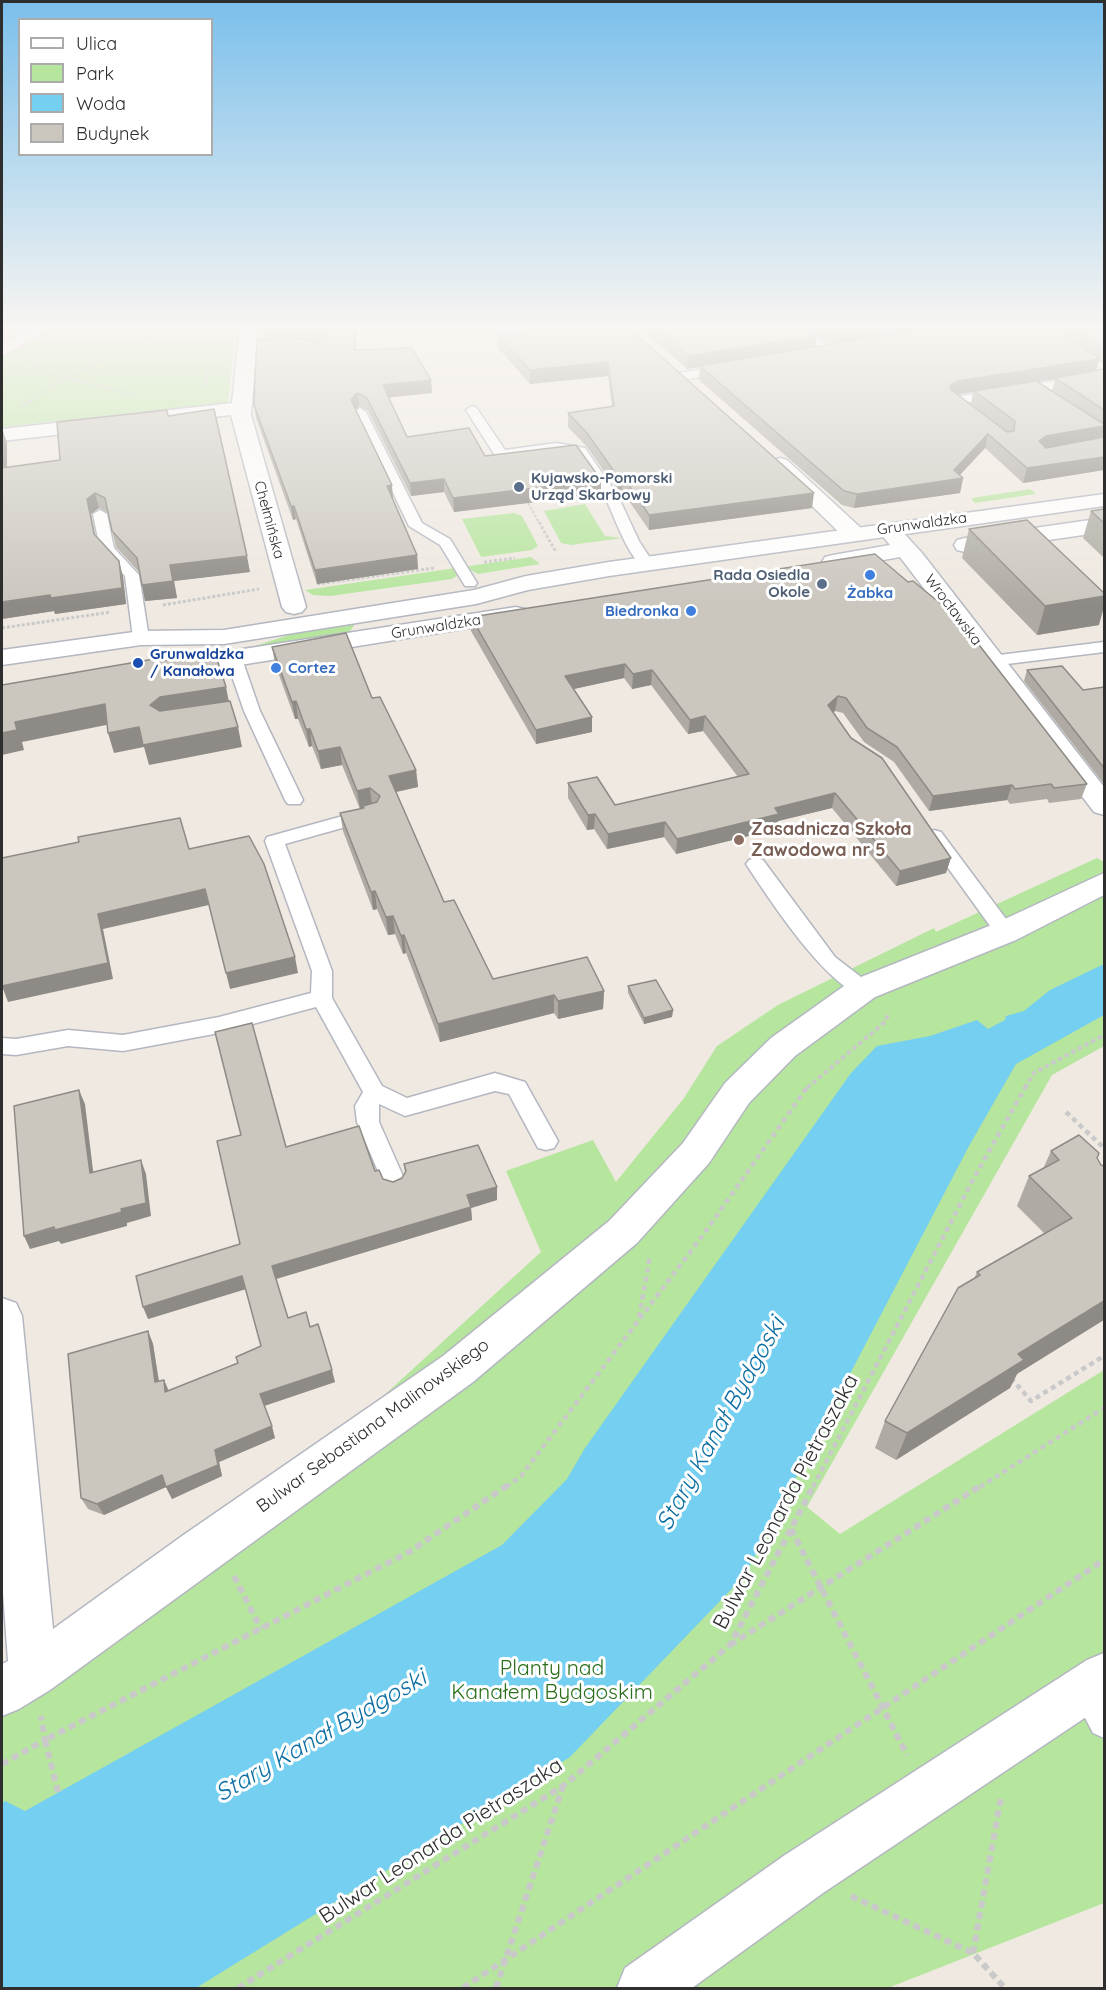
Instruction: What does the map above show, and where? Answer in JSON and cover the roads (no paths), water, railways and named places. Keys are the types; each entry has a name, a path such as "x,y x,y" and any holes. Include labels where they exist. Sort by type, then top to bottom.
{"street":[{"path":"2,435 144,419"},
{"name":"Chełmińska","path":"243,419 294,607"},
{"path":"766,452 855,534"},
{"name":"Grunwaldzka","path":"146,638 224,637 274,630 476,597 526,583 647,564 1104,500"},
{"path":"1077,503 1103,526"},
{"path":"965,545 1103,526"},
{"name":"Wrocławska","path":"888,529 906,549 1104,806"},
{"name":"Grunwaldzka","path":"810,567 906,549"},
{"name":"Grunwaldzka","path":"2,658 146,638 229,616 470,583 526,583"},
{"name":"Grunwaldzka","path":"153,671 536,611"},
{"name":"Bulwar Sebastiana Malinowskiego","path":"17,1682 458,1369 623,1232 696,1153 737,1093 783,1047 863,989 1005,932 1104,883"},
{"path":"2,1316 29,1624 17,1682"},
{"path":"645,1989 804,1874 1012,1738 1098,1696"}],"lane":[{"path":"363,419 416,526 445,542 470,583"},
{"path":"478,419 501,454 556,447 580,451 611,496 632,542 647,564"},
{"path":"100,514 107,549 132,575 146,638"},
{"path":"991,661 1104,647"},
{"path":"234,659 252,711 294,800"},
{"path":"231,714 252,711"},
{"path":"371,814 274,841 322,971 321,998 374,1092 405,1107 495,1082 517,1088 546,1141"},
{"path":"920,816 1005,932"},
{"path":"756,864 828,962 863,989"},
{"path":"2,1046 16,1047 68,1038 123,1043 219,1025 321,998"},
{"path":"374,1092 366,1106 368,1122 394,1183"}],"water":[{"name":"Stary Kanał Bydgoski","path":"1104,964 1104,1015 1016,1064 969,1146 745,1575 570,1757 196,1988 2,1988 2,1803 5,1801 25,1811 502,1545 567,1479 585,1448 851,1073 877,1046 930,1036 977,1020 988,1029 1005,1020 1006,1016 1024,1011 1050,990"}],"place":[{"name":"Kujawsko-Pomorski Urząd Skarbowy","path":"519,487"},
{"name":"Żabka","path":"870,575"},
{"name":"Rada Osiedla Okole","path":"822,584"},
{"name":"Biedronka","path":"691,611"},
{"name":"Grunwaldzka / Kanałowa","path":"138,663"},
{"name":"Cortez","path":"276,668"},
{"name":"Zasadnicza Szkoła Zawodowa nr 5","path":"739,840"}],"park label":[{"name":"Planty nad Kanałem Bydgoskim","path":"552,1681"}]}
